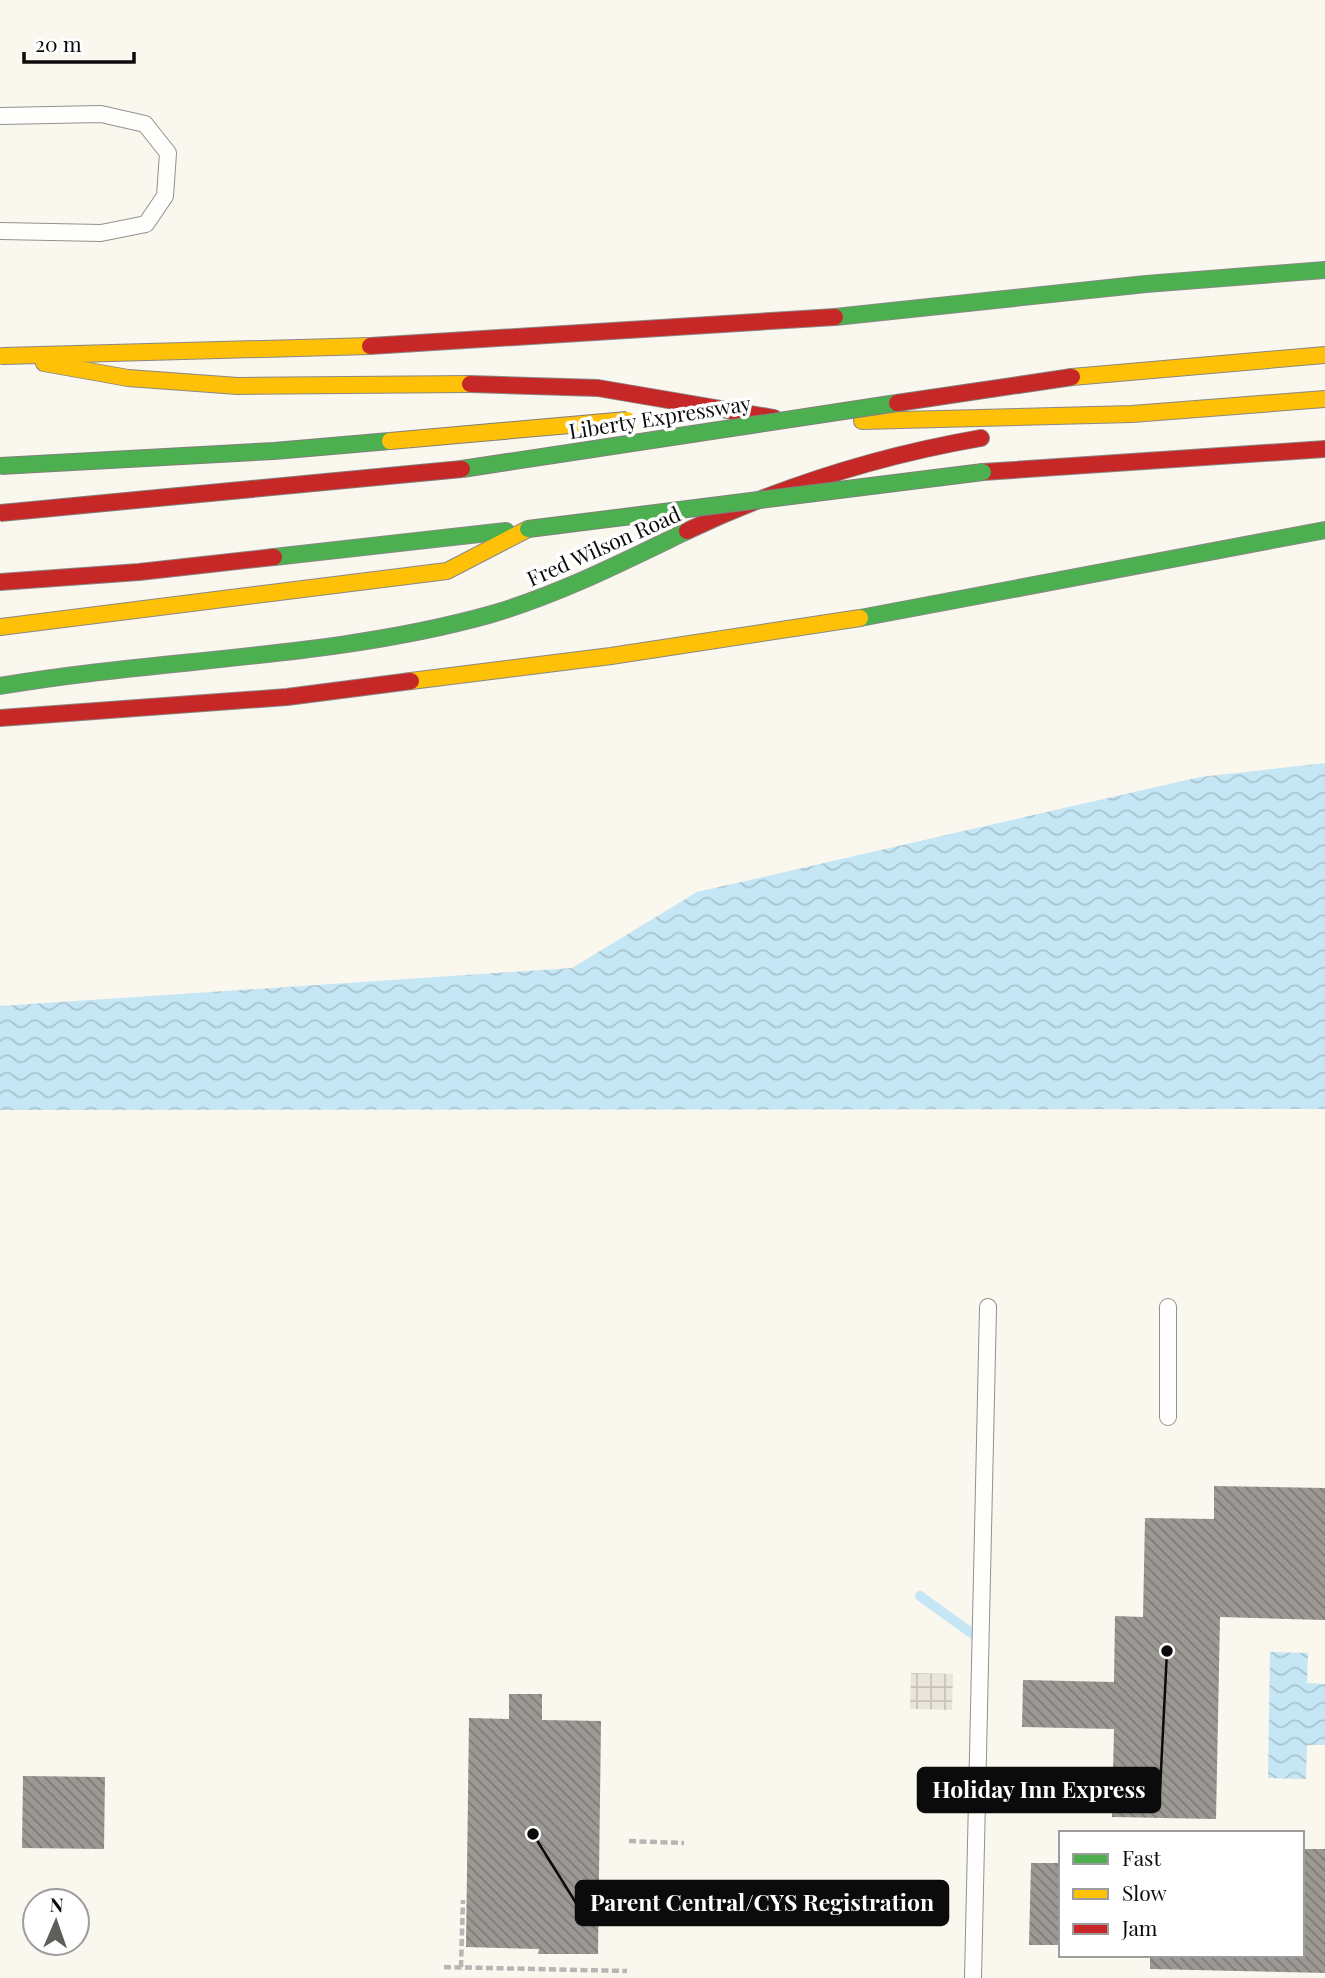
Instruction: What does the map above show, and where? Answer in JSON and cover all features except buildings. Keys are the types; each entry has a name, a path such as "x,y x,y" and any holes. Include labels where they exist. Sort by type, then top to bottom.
{"main road":[{"path":"2,356 422,345 816,319 1146,285 1325,270"},
{"name":"Liberty Expressway","path":"0,513 429,474 1072,377 1325,355"},
{"name":"Fred Wilson Road","path":"2,356 128,378 239,386 496,384 598,388 752,416 824,421 1132,414 1325,399"},
{"path":"0,466 274,452 1072,377"},
{"name":"Fred Wilson Road","path":"0,686 92,670 434,628 551,597 774,492 842,467 910,450 1132,414"},
{"path":"0,582 139,572 528,529 983,472 1325,449"},
{"path":"0,627 447,571 528,529"},
{"path":"0,718 287,697 427,682 914,610 1325,530"}],"lane":[{"path":"0,116 101,114 145,124 168,153 165,196 146,224 101,233 0,231"},
{"path":"973,1978 988,1307"},
{"path":"1167,1417 1168,1307"}],"path":[{"path":"629,1841 684,1843"},
{"path":"461,1967 463,1900"},
{"path":"444,1967 627,1971"}],"shaded area":[{"path":"911,1673 953,1674 952,1710 910,1709"}],"water":[{"path":"1325,763 1325,1109 0,1110 0,1006 572,968 697,892 1200,777"},
{"path":"1270,1652 1308,1653 1307,1683 1325,1684 1325,1745 1307,1745 1306,1779 1268,1778"}],"waterway":[{"path":"920,1596 981,1640"}],"traffic: fast":[{"path":"835,317 1146,284 1325,270"},
{"path":"462,469 897,403"},
{"path":"0,466 274,451 390,441"},
{"path":"528,529 983,472"},
{"path":"860,618 1325,530"},
{"path":"274,557 506,531"},
{"path":"0,686 123,669 309,649 432,629 492,614 542,597 687,531"}],"traffic: slow":[{"path":"3,356 370,346"},
{"path":"1072,377 1325,355"},
{"path":"44,363 128,378 238,386 470,384"},
{"path":"862,421 1132,414 1325,399"},
{"path":"390,441 627,420"},
{"path":"0,627 447,571 528,529"},
{"path":"411,681 611,656 860,618"}],"traffic: jam":[{"path":"370,346 835,317"},
{"path":"897,403 1072,377"},
{"path":"470,384 598,388 774,418"},
{"path":"687,531 758,500 831,474 867,463 981,438"},
{"path":"983,472 1325,449"},
{"path":"0,513 462,469"},
{"path":"0,582 139,572 274,557"},
{"path":"0,718 287,697 411,681"}],"place":[{"name":"Holiday Inn Express","path":"1167,1651"},
{"name":"Parent Central/CYS Registration","path":"533,1834"}]}
